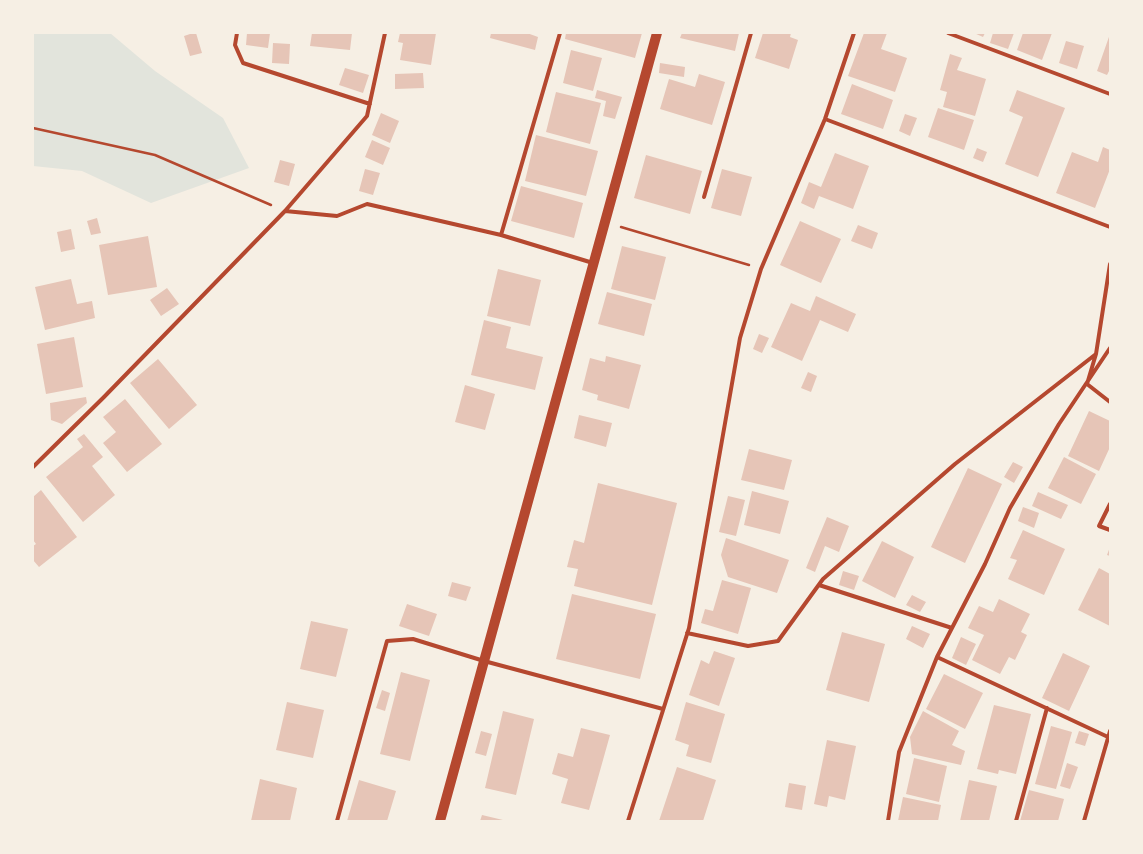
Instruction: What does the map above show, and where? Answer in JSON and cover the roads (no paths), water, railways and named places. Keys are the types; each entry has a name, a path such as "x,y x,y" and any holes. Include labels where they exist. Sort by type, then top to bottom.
{"main road":[{"path":"440,821 657,33"}],"street":[{"path":"237,33 235,45 243,63 370,104"},
{"path":"33,467 104,397 285,211 367,116 385,33"},
{"path":"501,235 560,33"},
{"path":"704,197 751,33"},
{"path":"628,821 687,633 740,338 761,269 825,120 854,33"},
{"path":"948,33 1110,94"},
{"path":"825,120 1110,226"},
{"path":"285,211 337,216 367,204 501,235 593,263"},
{"path":"1087,384 1096,354 1110,264"},
{"path":"888,821 899,752 937,657 985,564 1010,508 1059,424 1110,348"},
{"path":"687,633 748,646 778,641 819,585 829,574 955,464 1096,354"},
{"path":"1087,384 1110,402"},
{"path":"1110,504 1099,526 1110,530"},
{"path":"819,585 952,628"},
{"path":"337,821 387,641 413,639 484,661 663,709"},
{"path":"937,657 1108,737"},
{"path":"1016,821 1047,708"},
{"path":"1084,821 1110,731"}]}
